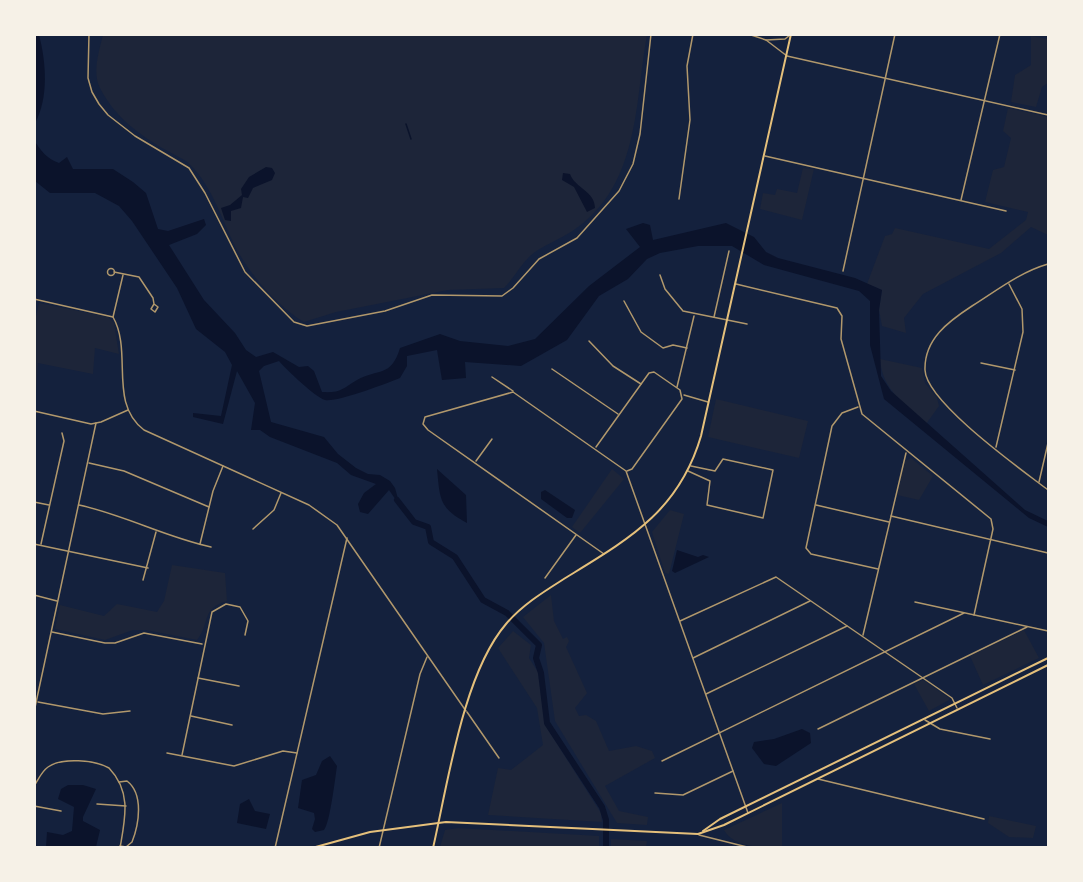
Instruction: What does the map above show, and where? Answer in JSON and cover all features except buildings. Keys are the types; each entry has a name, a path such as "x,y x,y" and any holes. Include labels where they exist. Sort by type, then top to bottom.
{"main road":[{"path":"434,848 466,711 479,667 506,624 547,589 645,526 671,498 688,471 709,402 791,34"},
{"path":"698,834 746,807 1048,658"},
{"path":"312,848 383,829 439,823 698,834 748,813 1048,665"},
{"path":"1023,670 1026,676"},
{"path":"862,749 866,755"},
{"path":"810,775 817,779"}],"street":[{"path":"89,34 88,78 99,104 108,115 135,136 189,168 206,193 244,272 294,322 307,326 385,311 442,294 502,296 513,288 539,259 577,238 619,191 635,157 640,134 651,34"},
{"path":"679,199 690,120 687,66 693,34"},
{"path":"748,34 766,40 787,56 1048,115"},
{"path":"766,40 785,39 791,34"},
{"path":"843,271 896,34"},
{"path":"960,201 1000,34"},
{"path":"764,156 1006,211"},
{"path":"714,318 729,251"},
{"path":"1048,264 1028,271 950,320 935,337 925,370 930,384 957,418 1048,490"},
{"path":"114,272 139,277 153,298 154,304"},
{"path":"123,274 113,317 120,340 124,399 128,410 144,430 322,512 347,538 499,758"},
{"path":"660,275 665,289 681,310 747,324"},
{"path":"996,448 1024,325 1019,301 1009,283"},
{"path":"735,284 837,308 842,316 842,339 858,406 868,421 991,519 993,527 991,539 974,615"},
{"path":"34,299 113,317"},
{"path":"624,301 645,336 663,348 673,345 687,348"},
{"path":"676,387 695,314"},
{"path":"589,341 613,366 641,384"},
{"path":"981,363 1015,370"},
{"path":"552,369 619,415"},
{"path":"595,448 652,371 676,387 683,395 709,402"},
{"path":"492,377 626,471 748,813"},
{"path":"513,392 423,420 428,430 604,554"},
{"path":"626,471 632,468 683,395"},
{"path":"858,406 842,413 832,426 806,548 811,554 878,569"},
{"path":"34,411 96,423 128,410"},
{"path":"34,712 96,423"},
{"path":"41,545 64,441 62,433"},
{"path":"476,462 492,439"},
{"path":"1038,482 1048,442"},
{"path":"863,636 906,452"},
{"path":"688,471 710,482 707,505 763,518 773,470 723,459 715,471 690,466"},
{"path":"88,463 124,471 209,507"},
{"path":"200,545 209,507 223,466"},
{"path":"253,529 272,512 281,492"},
{"path":"34,502 50,506"},
{"path":"78,505 113,513 156,532 211,547"},
{"path":"815,505 889,522"},
{"path":"891,516 1048,553"},
{"path":"143,580 156,532"},
{"path":"545,578 576,534"},
{"path":"275,848 347,538"},
{"path":"34,544 148,568"},
{"path":"679,621 776,576 952,698 958,710"},
{"path":"34,595 58,601"},
{"path":"692,658 811,600"},
{"path":"915,602 1048,631"},
{"path":"182,755 212,612 226,604 238,606 246,613 248,626 245,635"},
{"path":"662,761 964,613"},
{"path":"705,695 848,626"},
{"path":"818,729 1027,627"},
{"path":"51,632 105,643 115,643 144,633 204,644"},
{"path":"379,848 420,674 428,656"},
{"path":"197,678 239,686"},
{"path":"37,701 92,713 130,711"},
{"path":"190,716 232,725"},
{"path":"924,719 930,724 990,739"},
{"path":"167,753 234,766 284,751 297,753"},
{"path":"34,786 49,766 64,762 105,766 113,772 127,806 120,847 128,846 132,842 138,809 131,784 127,781 118,782"},
{"path":"655,793 683,795 733,771"},
{"path":"817,779 984,819"},
{"path":"97,804 127,806"},
{"path":"34,806 61,811"},
{"path":"698,834 751,848"}],"shaded area":[{"path":"35,35 39,35 45,79 43,102 35,123"},
{"path":"103,35 647,35 633,131 627,154 607,197 584,222 533,253 504,288 448,290 336,312 304,322 274,298 247,266 208,189 194,169 186,161 137,131 112,107 100,88 97,76 97,62"},
{"path":"1031,36 1048,39 1048,83 1042,87 1036,107 1011,102 1015,75 1031,65"},
{"path":"1008,108 1048,117 1048,235 1031,227 1001,253 923,294 904,318 906,333 882,326 879,310 882,290 867,284 885,236 892,234 895,228 989,249 1026,220 1028,212 985,202 993,170 1004,167 1011,138 1003,131"},
{"path":"34,140 51,159 59,163 67,157 73,169 113,169 133,182 146,193 158,229 168,231 204,219 206,225 197,234 169,245 204,300 235,333 246,350 256,357 273,352 299,367 308,366 314,371 322,392 337,391 365,376 383,371 392,364 400,348 440,334 460,341 508,346 535,339 589,286 640,247 626,229 643,223 650,225 653,240 726,223 754,237 766,252 778,258 855,278 882,290 879,310 881,376 891,391 1025,510 1048,521 1048,527 1029,518 884,399 870,345 870,301 859,291 764,265 732,246 698,246 660,253 647,259 628,279 599,296 567,340 521,366 465,362 466,378 442,380 437,350 407,356 407,366 400,378 339,399 325,400 294,377 279,361 264,366 259,371 271,422 324,437 338,454 356,468 368,474 380,475 390,481 395,488 400,506 389,490 368,514 360,512 358,504 364,493 376,484 351,475 337,463 270,437 260,430 251,430 255,403 237,371 223,424 193,417 193,413 221,416 232,365 225,352 196,329 177,288 132,221 119,206 95,193 50,193 35,181"},
{"path":"266,167 272,168 275,173 272,180 253,188 248,198 243,197 241,208 231,211 231,221 225,220 221,208 230,205 242,195 241,189 249,177"},
{"path":"803,168 814,169 802,220 760,209 763,193 775,195 777,189 797,193"},
{"path":"563,173 570,174 576,183 592,197 595,208 587,212 574,187 562,180"},
{"path":"39,303 108,317 114,323 119,354 95,348 93,374 38,363 35,408 34,325"},
{"path":"880,359 922,368 925,383 937,398 939,406 926,424 890,388"},
{"path":"716,399 808,421 799,458 708,437"},
{"path":"911,458 933,476 919,500 897,495 905,461"},
{"path":"437,469 466,495 467,523 451,512 443,502"},
{"path":"612,469 624,479 580,533 572,527"},
{"path":"545,490 575,510 572,518 567,518 541,499 541,492"},
{"path":"670,510 684,514 669,574 665,573 652,532"},
{"path":"677,550 698,557 703,555 709,557 675,573 672,571"},
{"path":"172,565 225,573 227,601 209,612 197,640 146,630 133,630 105,640 55,629 60,605 104,616 117,604 157,612 164,601"},
{"path":"551,595 554,621 563,639 567,637 569,641 566,647 587,693 575,708 579,716 586,715 596,721 609,751 636,746 652,751 655,758 605,786 619,811 648,817 647,825 617,823 555,721 544,643 523,617"},
{"path":"1024,630 1039,658 983,685 970,656"},
{"path":"513,631 531,645 529,658 538,672 545,725 601,813 602,822 488,815 498,768 511,770 543,745 537,708 498,648"},
{"path":"923,680 949,700 929,711 914,684"},
{"path":"802,729 810,733 811,743 776,766 764,764 752,748 754,742 774,739"},
{"path":"330,756 337,766 330,810 324,830 315,832 312,829 314,813 298,808 302,780 316,775 322,761"},
{"path":"68,785 83,785 96,789 83,821 100,830 96,847 46,847 47,832 63,835 72,831 74,807 58,799 61,789"},
{"path":"249,799 255,811 270,814 266,829 237,823 240,804"},
{"path":"782,803 782,847 742,844 724,830"},
{"path":"989,816 1036,826 1033,838 1009,837 988,823"},
{"path":"458,828 599,836 599,847 440,847 445,830"},
{"path":"611,839 647,841 646,847 611,848"}],"waterway":[{"path":"406,124 411,139"},
{"path":"397,500 414,522 428,527 431,542 455,557 483,600 507,613 539,645 536,658 541,673 547,723 602,807 606,820 606,848"}]}
